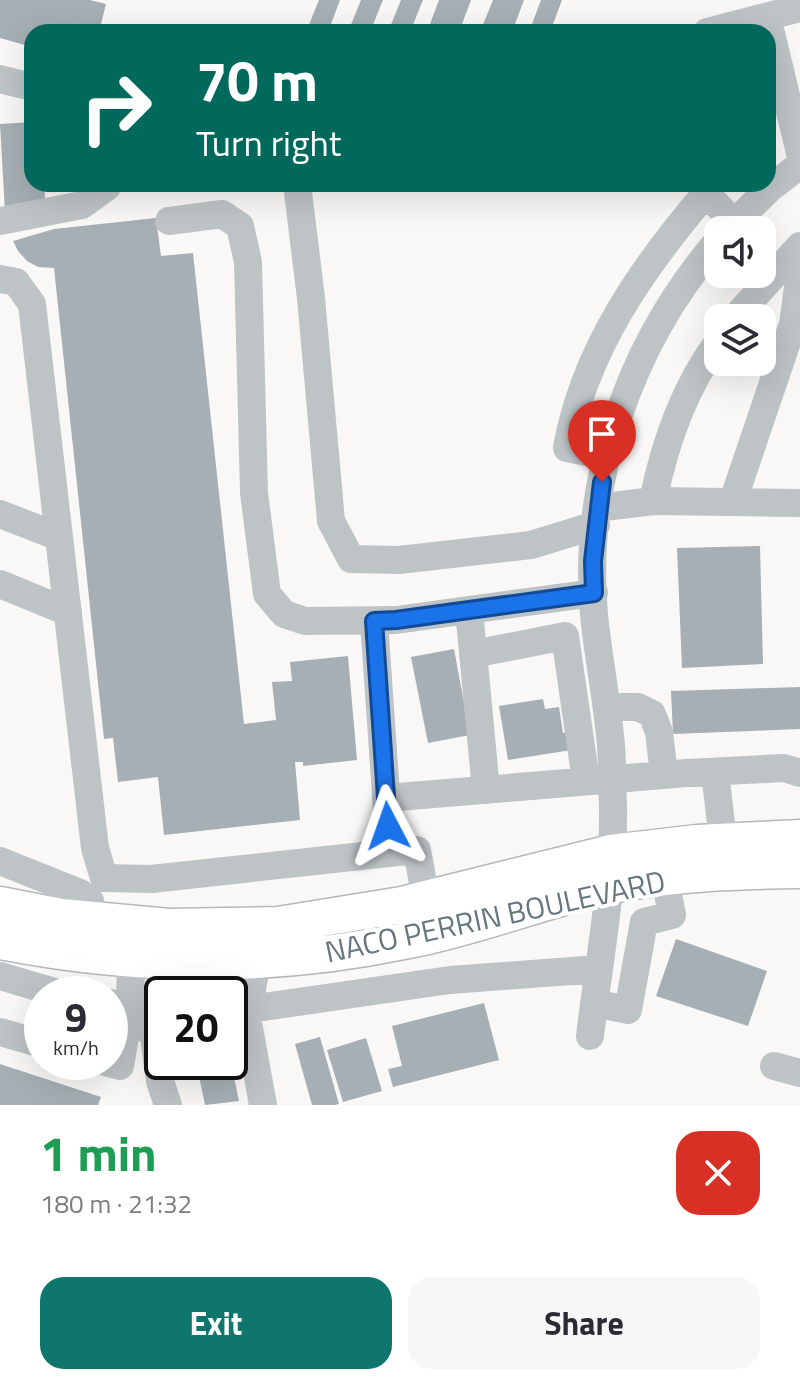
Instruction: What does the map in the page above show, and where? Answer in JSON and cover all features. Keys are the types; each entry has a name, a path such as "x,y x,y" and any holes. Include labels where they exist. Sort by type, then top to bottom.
{"main road":[{"name":"NACO PERRIN BOULEVARD","path":"0,941 56,952 168,962 281,961 409,940 610,870 723,841 800,838"},
{"name":"NACO PERRIN BOULEVARD","path":"0,905 109,904 169,927 278,925 610,870 665,878 703,872 800,870"},
{"path":"109,904 120,958"}],"street":[{"path":"739,24 800,8"},
{"path":"767,17 769,24"},
{"path":"776,54 800,153"},
{"path":"0,79 24,85"},
{"path":"776,183 800,165"},
{"path":"0,221 82,205 100,192"},
{"path":"298,192 331,521 351,559 399,560 531,545 596,516 653,501 800,503"},
{"path":"741,216 766,192"},
{"path":"606,456 567,448 573,414 625,298 662,245 706,193 718,216"},
{"path":"169,221 222,214 240,226 248,262 254,493 267,594 284,614 305,621 374,621 594,593"},
{"path":"748,304 800,246"},
{"path":"599,780 607,707 594,593 596,516 606,456 621,405 642,356 667,309 704,257"},
{"path":"733,501 793,324 800,273"},
{"path":"0,279 16,282 32,304 95,848 109,904"},
{"path":"653,501 661,461 704,360"},
{"path":"0,514 59,537"},
{"path":"0,584 68,612"},
{"path":"469,610 486,790"},
{"path":"374,621 390,853"},
{"path":"473,654 565,636 599,780 610,870 590,1036"},
{"path":"607,707 638,707 652,714 659,732 664,775"},
{"path":"386,798 664,775 784,768 800,773"},
{"path":"715,772 723,841"},
{"path":"0,861 109,904 417,850 426,899"},
{"path":"594,1003 628,1010 644,922 672,915 665,878"},
{"path":"325,954 329,997"},
{"path":"120,958 120,976"},
{"path":"248,986 257,961"},
{"path":"248,1007 450,980 598,969"},
{"path":"0,976 24,983"},
{"path":"128,1013 154,1037 160,1081 168,1105"},
{"path":"248,1022 263,1105"},
{"path":"0,1032 24,1039"}],"building":[{"path":"0,0 90,0 106,4 101,24 24,24 24,45 0,38"},
{"path":"319,0 340,0 331,24 309,24"},
{"path":"361,0 383,0 373,24 351,24"},
{"path":"401,0 423,0 413,24 391,24"},
{"path":"439,0 471,0 462,24 430,24"},
{"path":"493,0 524,0 515,24 483,24"},
{"path":"541,0 562,0 553,24 532,24"},
{"path":"24,122 24,192 45,192 46,210 5,212 0,124"},
{"path":"156,218 161,256 193,253 244,724 276,720 272,682 292,681 290,662 348,656 357,760 303,766 303,762 295,762 300,820 164,835 158,777 118,782 113,738 104,739 54,268 38,267 27,261 13,241 54,229"},
{"path":"760,546 763,664 682,668 677,548"},
{"path":"454,649 470,735 428,743 411,657"},
{"path":"800,687 800,729 673,734 671,691"},
{"path":"543,699 545,709 559,707 563,733 575,731 578,749 508,760 499,706"},
{"path":"676,939 767,971 748,1026 656,996"},
{"path":"484,1003 499,1060 393,1087 388,1069 402,1066 392,1026"},
{"path":"320,1037 339,1104 312,1105 295,1044"},
{"path":"366,1038 382,1091 343,1102 327,1050"},
{"path":"0,1064 24,1072 24,1080 49,1080 101,1097 98,1105 0,1105"},
{"path":"200,1080 235,1080 239,1101 205,1105"}],"route":[{"path":"388,826 374,621 594,593 593,561 602,482"}]}
